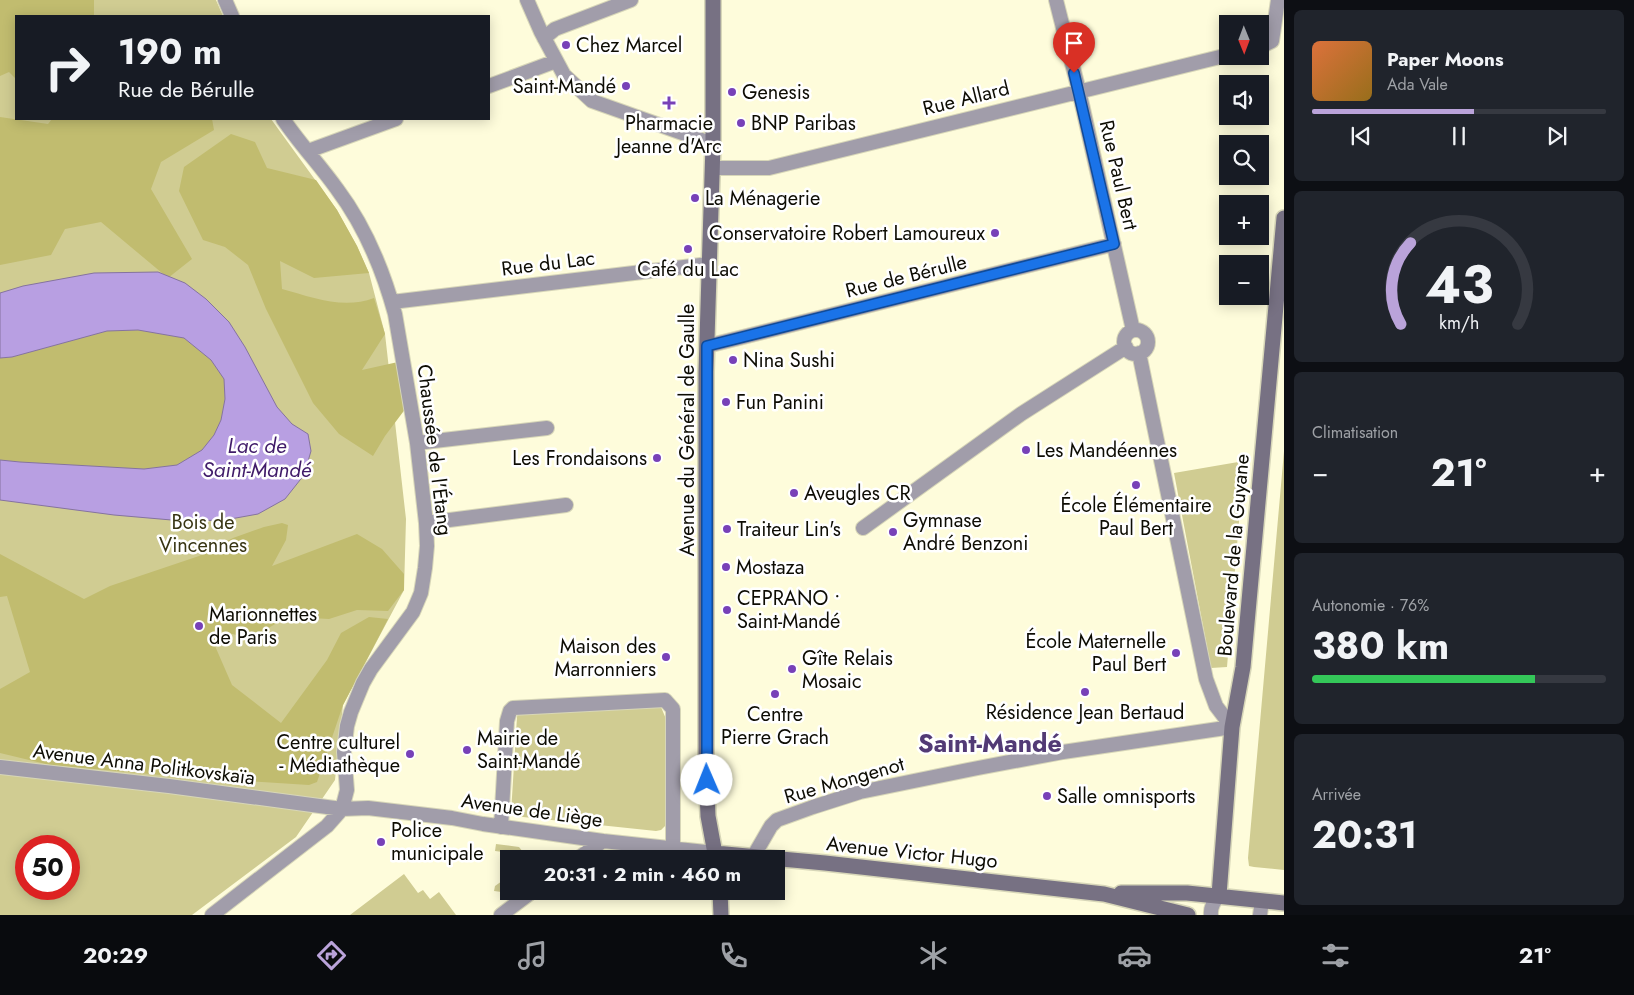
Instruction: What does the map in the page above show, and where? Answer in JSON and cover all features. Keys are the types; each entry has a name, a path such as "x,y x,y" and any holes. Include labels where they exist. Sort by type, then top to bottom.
{"main road":[{"name":"Avenue du Général de Gaulle","path":"713,0 713,144 707,346 706,762 708,816 715,850"},
{"name":"Boulevard de la Guyane","path":"1219,895 1232,728 1243,667 1284,218"},
{"name":"Avenue Victor Hugo","path":"785,859 825,862 1104,894"},
{"path":"1104,894 1141,892 1219,895 1261,908 1284,903"},
{"path":"1104,894 1188,915"},
{"path":"721,900 722,915"}],"street":[{"path":"225,0 232,15"},
{"path":"527,0 544,38 564,75 592,101 713,144"},
{"path":"544,38 555,29 630,0"},
{"name":"Rue Paul Bert","path":"1056,0 1079,91 1133,330"},
{"path":"1269,42 1272,41 1278,0"},
{"name":"Rue Allard","path":"712,168 769,168 1219,57"},
{"path":"490,86 556,61"},
{"name":"Chaussée de l'Étang","path":"284,120 338,190 355,216 370,243 392,302 396,314 417,443 426,523 427,546 425,568 418,599 409,618 371,669 351,712 347,726 344,752 347,790 342,809"},
{"path":"308,151 393,120"},
{"name":"Rue de Bérulle","path":"707,346 1114,244"},
{"name":"Rue du Lac","path":"392,302 709,264"},
{"path":"1133,330 1144,332 1148,341 1147,347 1139,353 1134,353 1126,347 1124,342 1126,336 1133,330"},
{"path":"863,528 1021,414 1126,347"},
{"path":"1139,353 1206,679 1216,706 1232,728"},
{"path":"417,443 547,428"},
{"path":"426,523 566,505"},
{"path":"502,827 507,721 510,711 514,708 665,700 673,709 673,848"},
{"name":"Rue Mongenot","path":"758,850 770,826 777,820 813,806 860,792 1063,752 1232,728"},
{"name":"Avenue Anna Politkovskaïa","path":"0,767 169,786 342,809"},
{"name":"Avenue de Liège","path":"342,809 368,808 452,818 603,841 684,850"},
{"path":"212,915 327,826 342,809"},
{"path":"590,850 603,841"},
{"path":"1211,915 1214,900 1219,895"},
{"path":"510,912 523,900"}],"green space":[{"name":"Bois de Vincennes","path":"0,0 216,0 223,15 15,15 15,120 272,120 337,210 357,246 369,273 385,334 406,519 404,590 343,705 335,780 296,837 192,915 0,915"},
{"path":"1284,451 1284,870 1249,866 1248,858"},
{"path":"1244,461 1227,667 1211,668 1174,473"},
{"path":"661,707 666,719 668,823 661,830 523,817 515,812 512,807 512,801 518,713"},
{"path":"496,844 519,847 521,850 500,850 500,852 495,851"},
{"path":"404,874 418,893 423,890 430,899 439,892 456,915 350,915"},
{"path":"500,882 500,892 494,891 495,886"}],"shaded area":[{"path":"0,0 94,0 94,15 15,15 15,78 9,72 0,76"},
{"path":"0,117 48,124 51,120 212,120 214,130 161,162 151,189 192,259 168,278 101,222 65,229 51,255 0,265"},
{"path":"231,134 255,142 267,168 316,180 337,210 357,246 369,273 314,278 280,261 282,289 316,299 339,303 351,303 374,298 385,334 362,370 398,362 406,408 373,456 339,434 313,403 266,309 248,265 225,247 203,240 179,191 184,167"},
{"path":"138,330 184,338 211,360 224,379 225,399 221,420 214,435 202,450 177,465 144,469 0,460 0,358 12,357 107,331"},
{"path":"282,523 288,525 286,540 272,566 357,534 382,549 404,574 404,590 388,611 357,610 329,619 282,620 265,630 241,636 215,630 215,646 232,685 281,723 327,660 341,633 369,617 388,619 343,705 317,782 309,785 184,777 50,765 0,753 0,689 30,672 7,596 0,597 0,554 84,599 110,586 199,556 233,538"}],"water":[{"name":"Lac de Saint-Mandé","path":"158,272 185,283 206,299 229,322 245,347 277,407 292,424 308,434 311,451 304,475 285,499 258,514 225,520 183,521 114,515 0,500 0,460 144,469 177,465 202,450 214,435 221,420 225,399 224,379 211,360 184,338 138,330 107,331 12,357 0,358 0,293 23,286 94,273"}],"place":[{"name":"Chez Marcel","path":"566,45"},
{"name":"Saint-Mandé","path":"626,86"},
{"name":"Genesis","path":"732,92"},
{"name":"Pharmacie Jeanne d'Arc","path":"669,103"},
{"name":"BNP Paribas","path":"741,123"},
{"name":"La Ménagerie","path":"695,198"},
{"name":"Conservatoire Robert Lamoureux","path":"995,233"},
{"name":"Café du Lac","path":"688,249"},
{"name":"Nina Sushi","path":"733,360"},
{"name":"Fun Panini","path":"726,402"},
{"name":"Les Mandéennes","path":"1026,450"},
{"name":"Les Frondaisons","path":"657,458"},
{"name":"École Élémentaire Paul Bert","path":"1136,485"},
{"name":"Aveugles CR","path":"794,493"},
{"name":"Traiteur Lin's","path":"727,529"},
{"name":"Gymnase André Benzoni","path":"893,532"},
{"name":"Mostaza","path":"726,567"},
{"name":"CEPRANO • Saint-Mandé","path":"727,610"},
{"name":"Marionnettes de Paris","path":"199,626"},
{"name":"École Maternelle Paul Bert","path":"1176,653"},
{"name":"Maison des Marronniers","path":"666,657"},
{"name":"Gîte Relais Mosaic","path":"792,669"},
{"name":"Résidence Jean Bertaud","path":"1085,692"},
{"name":"Centre Pierre Grach","path":"775,694"},
{"name":"Mairie de Saint-Mandé","path":"467,750"},
{"name":"Centre culturel - Médiathèque","path":"410,754"},
{"name":"Salle omnisports","path":"1047,796"},
{"name":"Police municipale","path":"381,842"}],"district":[{"name":"Saint-Mandé","path":"990,743"}],"route":[{"path":"707,780 707,346 1114,244 1074,73"}]}
